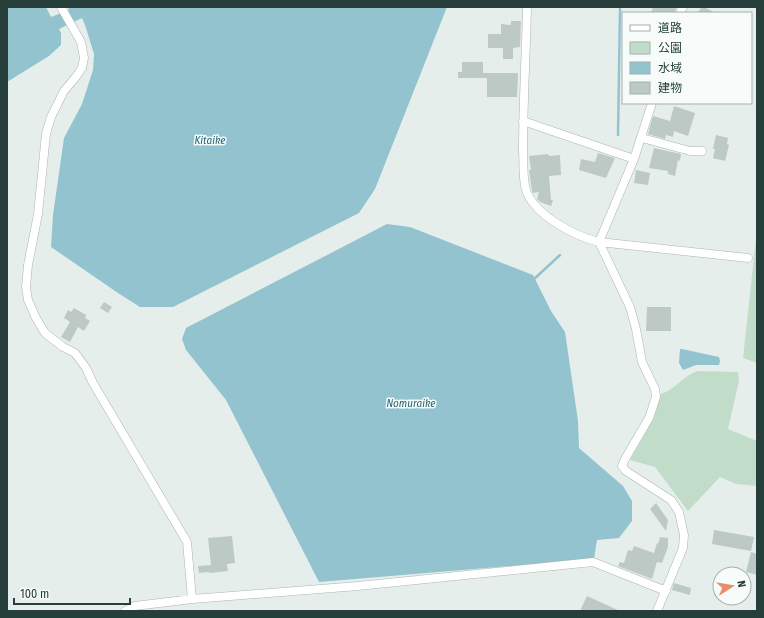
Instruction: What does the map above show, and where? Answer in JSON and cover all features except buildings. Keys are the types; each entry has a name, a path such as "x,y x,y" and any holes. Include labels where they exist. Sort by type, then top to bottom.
{"street":[{"path":"61,7 81,42 84,58 82,68 64,91 51,117 46,134 38,214 28,266 26,287 28,300 45,333 63,347 75,353 86,368 93,383 187,542 192,599"},
{"path":"527,7 523,121 524,181 528,194 545,216 588,239 599,242 748,258"},
{"path":"652,104 634,159 599,242 630,307 642,362 655,389 656,397 649,418 622,466 626,471 671,500 679,512 684,535 683,548 657,611"},
{"path":"523,121 634,159"},
{"path":"642,138 690,151 702,151"},
{"path":"125,611 135,606 192,599 358,586 593,562 666,591"}],"green space":[{"path":"757,229 757,363 743,358"},
{"path":"698,371 738,372 739,381 728,429 757,441 757,486 736,484 720,477 688,511 655,467 630,460 654,418 661,394 666,392 687,376"}],"water":[{"name":"Kitaike","path":"7,7 46,7 51,17 69,10 68,7 447,7 375,189 359,213 173,307 140,307 51,247 53,215 64,138 82,104 93,70 94,54 82,18 59,29 61,33 61,45 49,56 7,82"},
{"name":"Nomuraike","path":"387,224 410,227 533,275 551,311 565,332 578,421 579,448 623,486 632,501 632,521 619,538 597,540 594,559 319,582 226,400 186,350 182,339 186,328"},
{"path":"680,349 719,357 719,365 696,365 683,370 679,363"}],"waterway":[{"path":"618,135 620,9"},
{"path":"533,280 560,255"}]}
